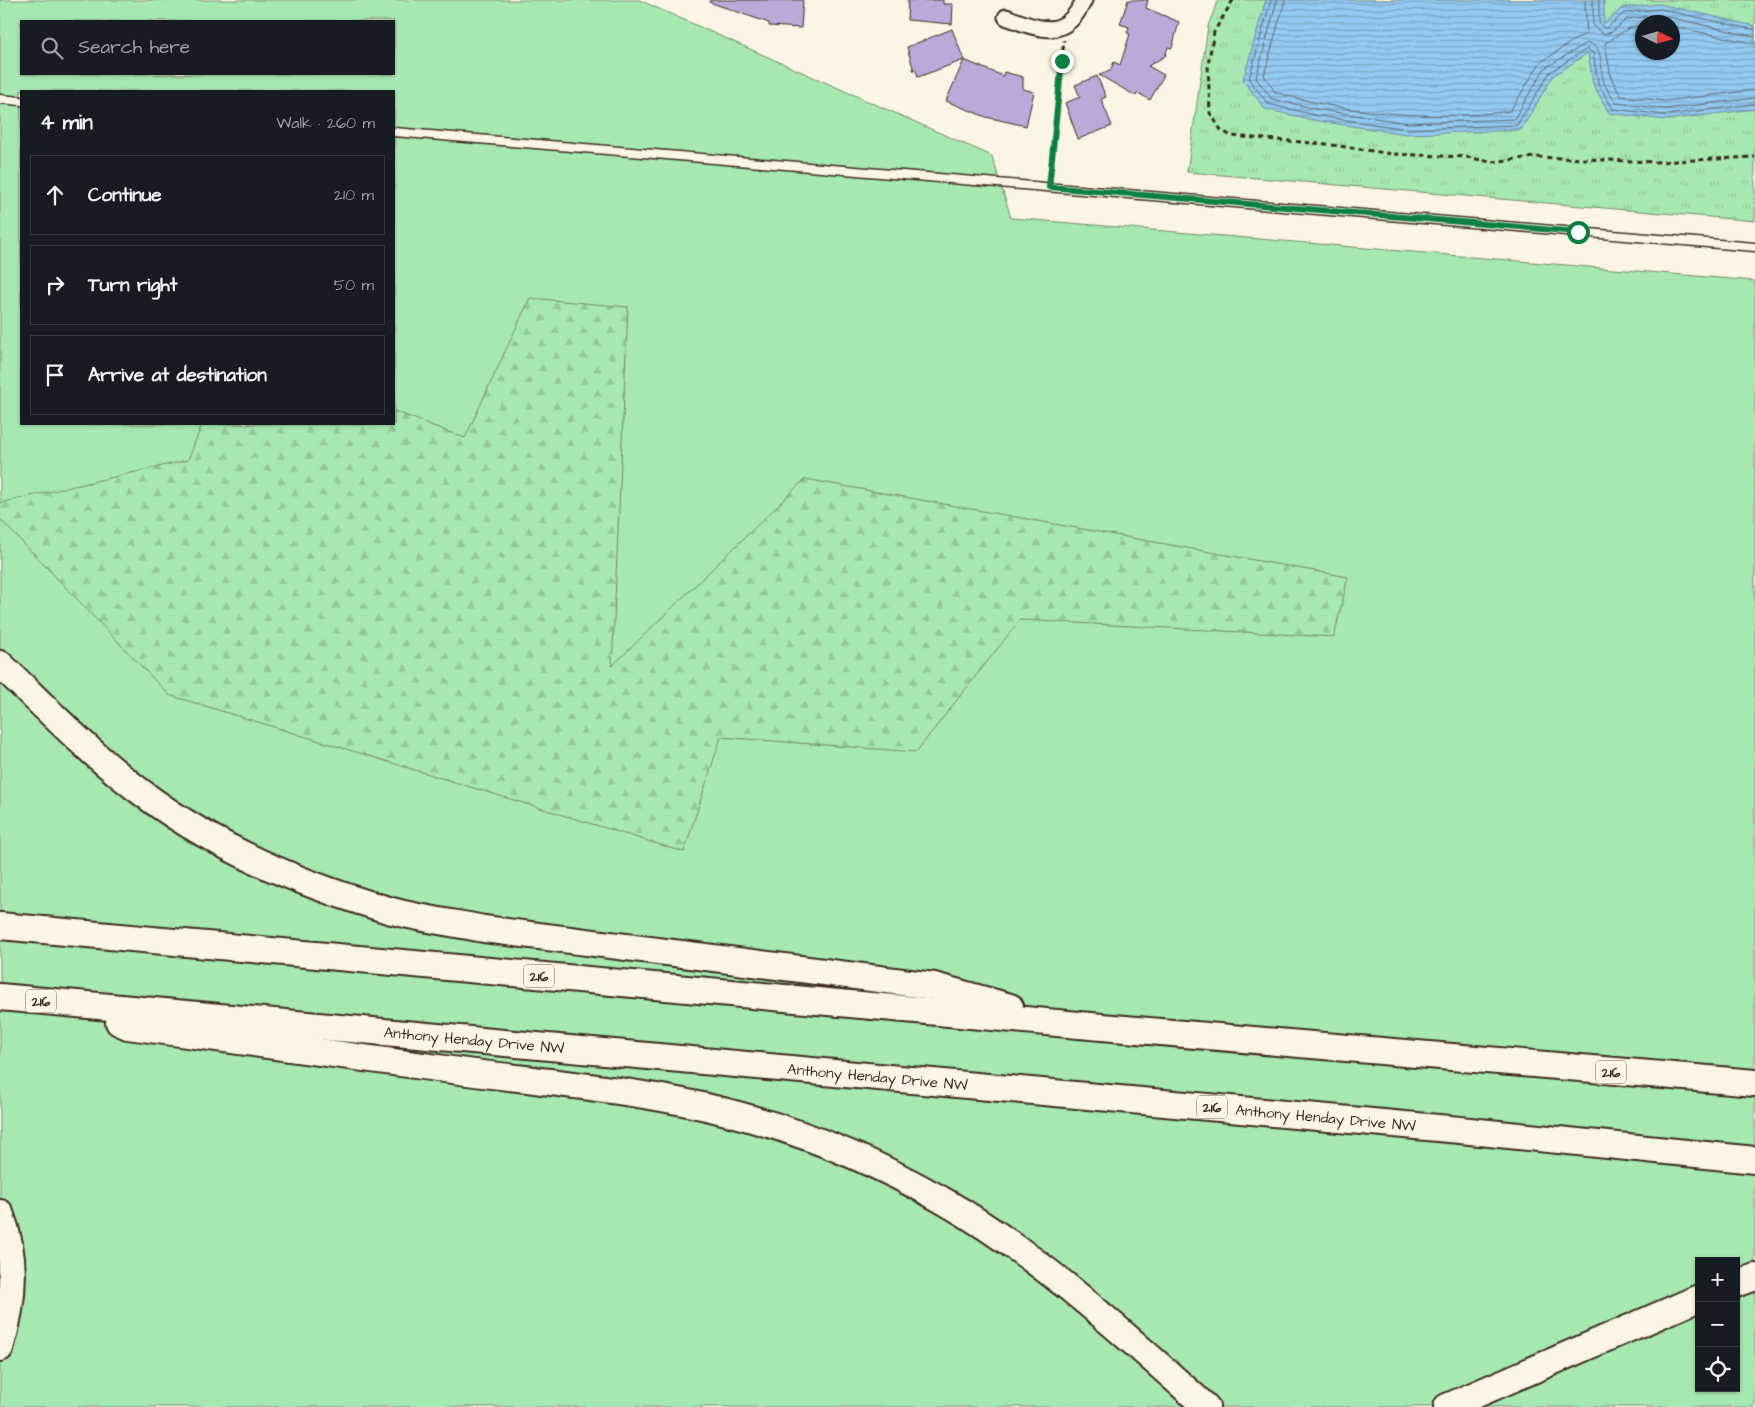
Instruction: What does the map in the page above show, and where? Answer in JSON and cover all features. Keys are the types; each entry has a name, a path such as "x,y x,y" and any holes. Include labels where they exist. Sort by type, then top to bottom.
{"highway":[{"path":"0,664 93,753 149,799 225,846 297,879 392,911 484,929 934,986 1079,1025"},
{"name":"216","path":"0,926 1079,1025 1755,1083"},
{"name":"Anthony Henday Drive NW","path":"0,997 1460,1130 1755,1160"},
{"path":"83,1004 128,1026 627,1092 743,1116 811,1138 884,1170 942,1200 1008,1241 1078,1295 1206,1407"},
{"path":"0,1213 6,1228 13,1270 10,1316 0,1348"},
{"path":"1740,1282 1755,1276"},
{"path":"1447,1407 1695,1300"}],"street":[{"path":"1006,17 1043,30 1066,25 1078,13 1084,0"}],"lane":[{"path":"0,99 20,101"},
{"path":"395,132 1755,247"}],"path":[{"path":"1234,0 1214,32 1208,65 1210,113 1221,130 1232,136 1326,144 1392,154 1468,157 1491,162 1534,157 1656,162 1755,157"},
{"path":"1049,187 1066,25"}],"green space":[{"path":"0,0 639,0 992,156 1011,218 1755,281 1755,1407 0,1407"},
{"path":"1218,0 1755,0 1755,221 1187,172 1208,26"},
{"path":"530,298 628,307 612,666 805,479 1348,577 1334,637 1020,620 916,752 721,737 684,852 169,695 0,519 0,503 188,460 202,425 395,425 395,411 465,438"}],"water":[{"path":"1266,0 1604,0 1604,24 1622,8 1660,4 1755,26 1755,109 1665,120 1609,113 1593,84 1588,53 1553,76 1521,130 1407,134 1318,121 1265,109 1243,80"}],"building":[{"path":"710,0 803,0 801,28 769,26 769,23 709,2"},
{"path":"908,0 943,0 943,4 953,4 952,24 907,20"},
{"path":"1128,0 1148,0 1146,8 1179,22 1172,48 1168,47 1165,56 1148,66 1164,75 1150,100 1138,93 1136,96 1099,75 1110,71 1114,62 1120,65 1130,34 1127,33 1129,27 1120,24"},
{"path":"952,29 964,60 918,77 916,70 914,71 907,47"},
{"path":"964,60 1003,76 1004,72 1023,77 1023,89 1034,92 1026,126 986,117 946,101"},
{"path":"1097,76 1106,97 1101,99 1112,126 1078,139 1065,103 1080,97 1075,85"}],"route":[{"path":"1062,61 1049,187 1578,232"}]}
